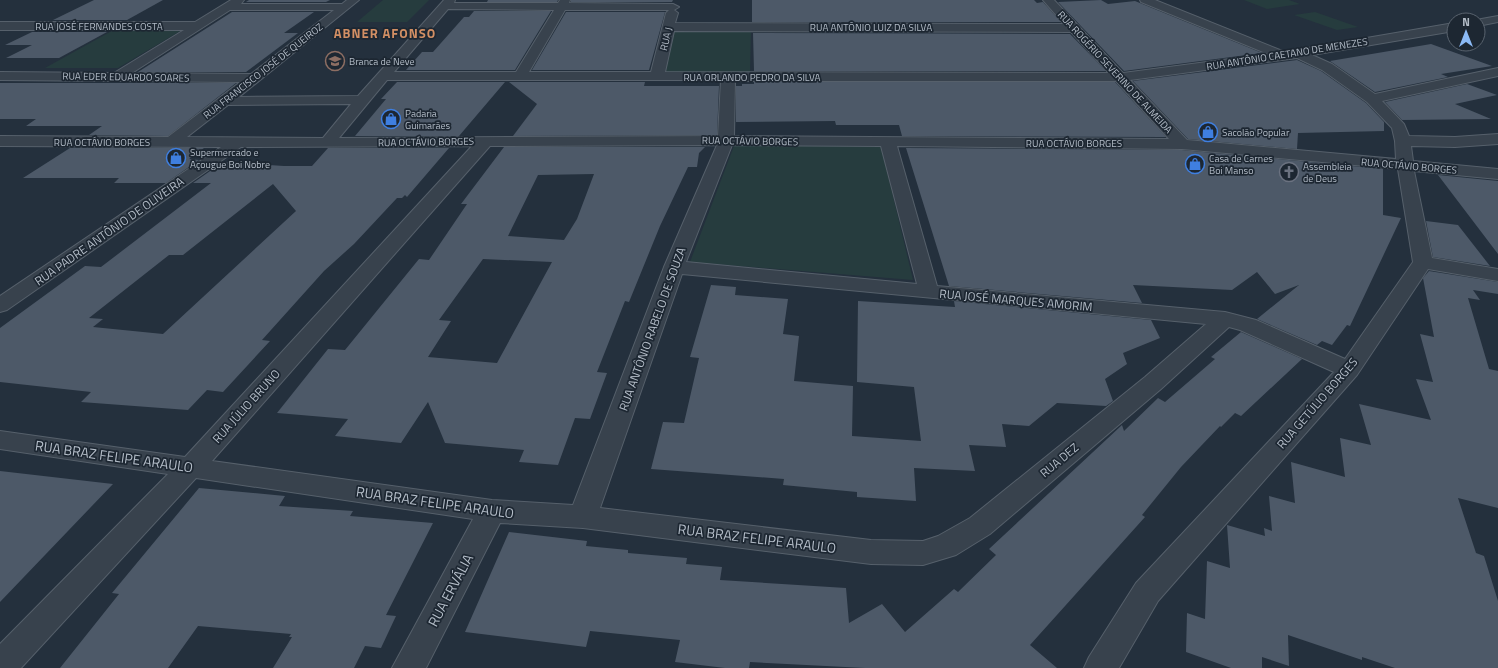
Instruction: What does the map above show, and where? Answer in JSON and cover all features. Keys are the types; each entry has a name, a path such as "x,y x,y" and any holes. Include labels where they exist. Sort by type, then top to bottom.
{"street":[{"name":"RUA ROGÉRIO SEVERINO DE ALMEIDA","path":"1048,0 1182,144"},
{"path":"1145,0 1283,56"},
{"path":"117,77 234,3 350,3"},
{"name":"RUA FRANCISCO JOSÉ DE QUEIROZ","path":"172,142 350,3"},
{"path":"327,143 362,100 447,3 674,4"},
{"path":"520,77 563,4"},
{"name":"RUA J","path":"657,78 674,4"},
{"path":"1486,21 1498,19"},
{"name":"RUA JOSÉ FERNANDES COSTA","path":"0,26 198,26"},
{"name":"RUA ANTÔNIO LUIZ DA SILVA","path":"669,27 1073,28"},
{"name":"RUA ANTÔNIO CAETANO DE MENEZES","path":"1120,77 1299,54 1446,28"},
{"path":"1299,54 1327,67 1372,99 1399,127 1403,141 1405,165 1423,262 1498,275"},
{"path":"1372,99 1498,72"},
{"name":"RUA EDER EDUARDO SOARES","path":"0,76 253,78"},
{"name":"RUA ORLANDO PEDRO DA SILVA","path":"384,76 657,78 1120,77"},
{"path":"726,141 728,77"},
{"path":"226,101 362,100"},
{"name":"RUA OCTÁVIO BORGES","path":"0,141 237,143 726,141 1182,144 1498,174"},
{"name":"RUA JÚLIO BRUNO","path":"0,667 191,466 486,141"},
{"name":"RUA ANTÔNIO RABELO DE SOUZA","path":"584,517 674,268 726,141"},
{"path":"1403,141 1424,143 1496,142"},
{"path":"888,142 929,292"},
{"name":"RUA PADRE ANTÔNIO DE OLIVEIRA","path":"0,306 237,143"},
{"path":"1424,143 1498,174"},
{"name":"RUA GETÚLIO BORGES","path":"1101,668 1147,592 1349,370 1423,262"},
{"name":"RUA JOSÉ MARQUES AMORIM","path":"674,268 1225,319 1255,328 1349,370"},
{"name":"RUA DEZ","path":"871,552 923,553 946,546 980,526 1153,383 1225,319"},
{"name":"RUA BRAZ FELIPE ARAULO","path":"0,440 191,466 492,511 584,517 871,552"},
{"name":"RUA ERVÁLIA","path":"409,668 492,511"}],"green space":[{"path":"383,0 429,0 407,22 357,22"},
{"path":"1244,0 1289,0 1300,4 1267,9"},
{"path":"1315,12 1358,27 1337,30 1294,15"},
{"path":"119,27 187,27 118,68 45,68"},
{"path":"672,30 751,30 750,73 663,72"},
{"path":"734,146 881,146 913,280 690,262"}],"building":[{"path":"94,0 163,0 127,20 53,20"},
{"path":"249,0 330,0 326,2 246,2"},
{"path":"488,0 558,0 557,2 487,2"},
{"path":"571,0 673,0 672,2 571,2"},
{"path":"752,0 1034,0 1037,3 1043,2 1061,22 752,22"},
{"path":"1101,0 1108,4 1135,1 1262,53 1124,71 1058,2"},
{"path":"474,11 551,11 515,70 406,70 422,52 433,52 464,17 469,17"},
{"path":"232,12 314,12 284,33 298,33 246,72 138,72"},
{"path":"566,12 665,12 649,70 532,70"},
{"path":"32,32 107,32 59,58 6,58 32,45 5,45"},
{"path":"753,33 1070,34 1106,71 754,71"},
{"path":"1431,44 1446,49 1446,52 1453,52 1492,66 1441,74 1448,77 1375,92 1330,61"},
{"path":"1297,60 1321,71 1366,103 1384,122 1384,131 1298,133 1297,149 1188,139 1133,81"},
{"path":"397,82 505,82 459,136 355,136 386,99 381,99"},
{"path":"509,82 645,82 644,86 719,86 717,135 513,136 537,104"},
{"path":"754,82 1115,82 1166,137 902,136 899,125 836,125 835,121 736,122 736,86 742,86 742,84 754,84"},
{"path":"0,83 236,83 168,136 89,135 102,126 26,126 36,119 0,119"},
{"path":"1467,84 1497,95 1455,104 1491,119 1402,120 1385,102"},
{"path":"504,147 705,147 699,153 697,167 688,167 660,226 629,302 625,301 597,372 607,373 590,419 575,418 558,465 519,462 524,450 445,443 428,402 401,443 335,436 348,419 277,413 328,349 345,350 419,259 429,260 467,204 461,204","holes":["594,174 577,219 564,240 508,236 538,175","483,259 552,262 497,363 428,357 451,321 439,320"]},
{"path":"70,148 204,148 189,159 199,160 166,183 114,183 119,178 23,178"},
{"path":"328,148 449,148 407,197 405,195 402,198 397,198 354,244 324,271 262,340 270,341 223,392 207,390 188,410 81,402 91,392 0,382 0,328 85,266 101,267 211,183 193,183 223,162 284,166 312,166","holes":["273,184 296,211 163,334 93,327 103,319 89,318 169,255 183,255"]},
{"path":"906,148 1182,150 1383,169 1383,215 1401,218 1350,326 1347,325 1332,345 1322,341 1317,345 1257,319 1299,285 1275,294 1257,272 1232,290 1133,285 1142,303 949,286"},
{"path":"1438,175 1498,181 1498,254"},
{"path":"1426,221 1458,225 1490,266 1433,257"},
{"path":"1429,271 1498,282 1498,294 1473,290 1480,300 1468,298 1489,369 1498,371 1498,508 1458,498 1476,553 1484,556 1498,601 1498,668 1395,668 1362,657 1362,660 1288,635 1289,666 1262,657 1262,668 1231,668 1186,652 1187,613 1205,619 1207,561 1230,568 1227,525 1265,536 1264,528 1272,531 1269,496 1295,503 1291,462 1345,477 1340,438 1371,445 1359,404 1431,420 1416,379 1433,382 1420,334 1434,337 1423,278"},
{"path":"711,285 736,287 735,295 788,299 783,334 799,336 794,381 853,386 852,436 921,441 914,387 857,382 858,301 955,307 954,301 1151,320 1160,338 1123,353 1127,364 1105,379 1113,401 1106,406 1057,403 1029,426 1002,424 1006,447 969,445 975,471 914,468 916,501 857,497 857,492 783,485 784,479 651,469 663,422 684,423 699,358 690,357"},
{"path":"1241,332 1302,359 1241,416 1235,413 1221,427 1220,426 1181,467 1142,515 1145,517 1030,645 1057,668 865,668 750,662 749,668 725,668 675,662 680,640 590,631 586,647 465,632 509,532 587,541 586,546 628,550 628,553 687,558 686,564 722,567 720,580 846,588 849,623 882,604 905,632 954,589 958,592 996,555 989,549 1122,425 1124,431 1158,398 1165,402 1215,359 1211,357"},
{"path":"0,471 113,484 0,602"},
{"path":"199,488 285,496 279,506 353,511 350,516 433,523 386,615 396,616 381,648 365,646 354,668 273,668 292,637 289,637 291,634 198,626 168,668 60,668 119,594 112,593"}],"place":[{"name":"Branca de Neve","path":"335,61"},
{"name":"Padaria Guimarães","path":"391,119"},
{"name":"Sacolão Popular","path":"1208,132"},
{"name":"Supermercado e Açougue Boi Nobre","path":"176,158"},
{"name":"Casa de Carnes Boi Manso","path":"1195,164"},
{"name":"Assembleia de Deus","path":"1289,172"}],"district":[{"name":"ABNER AFONSO","path":"385,33"}]}
